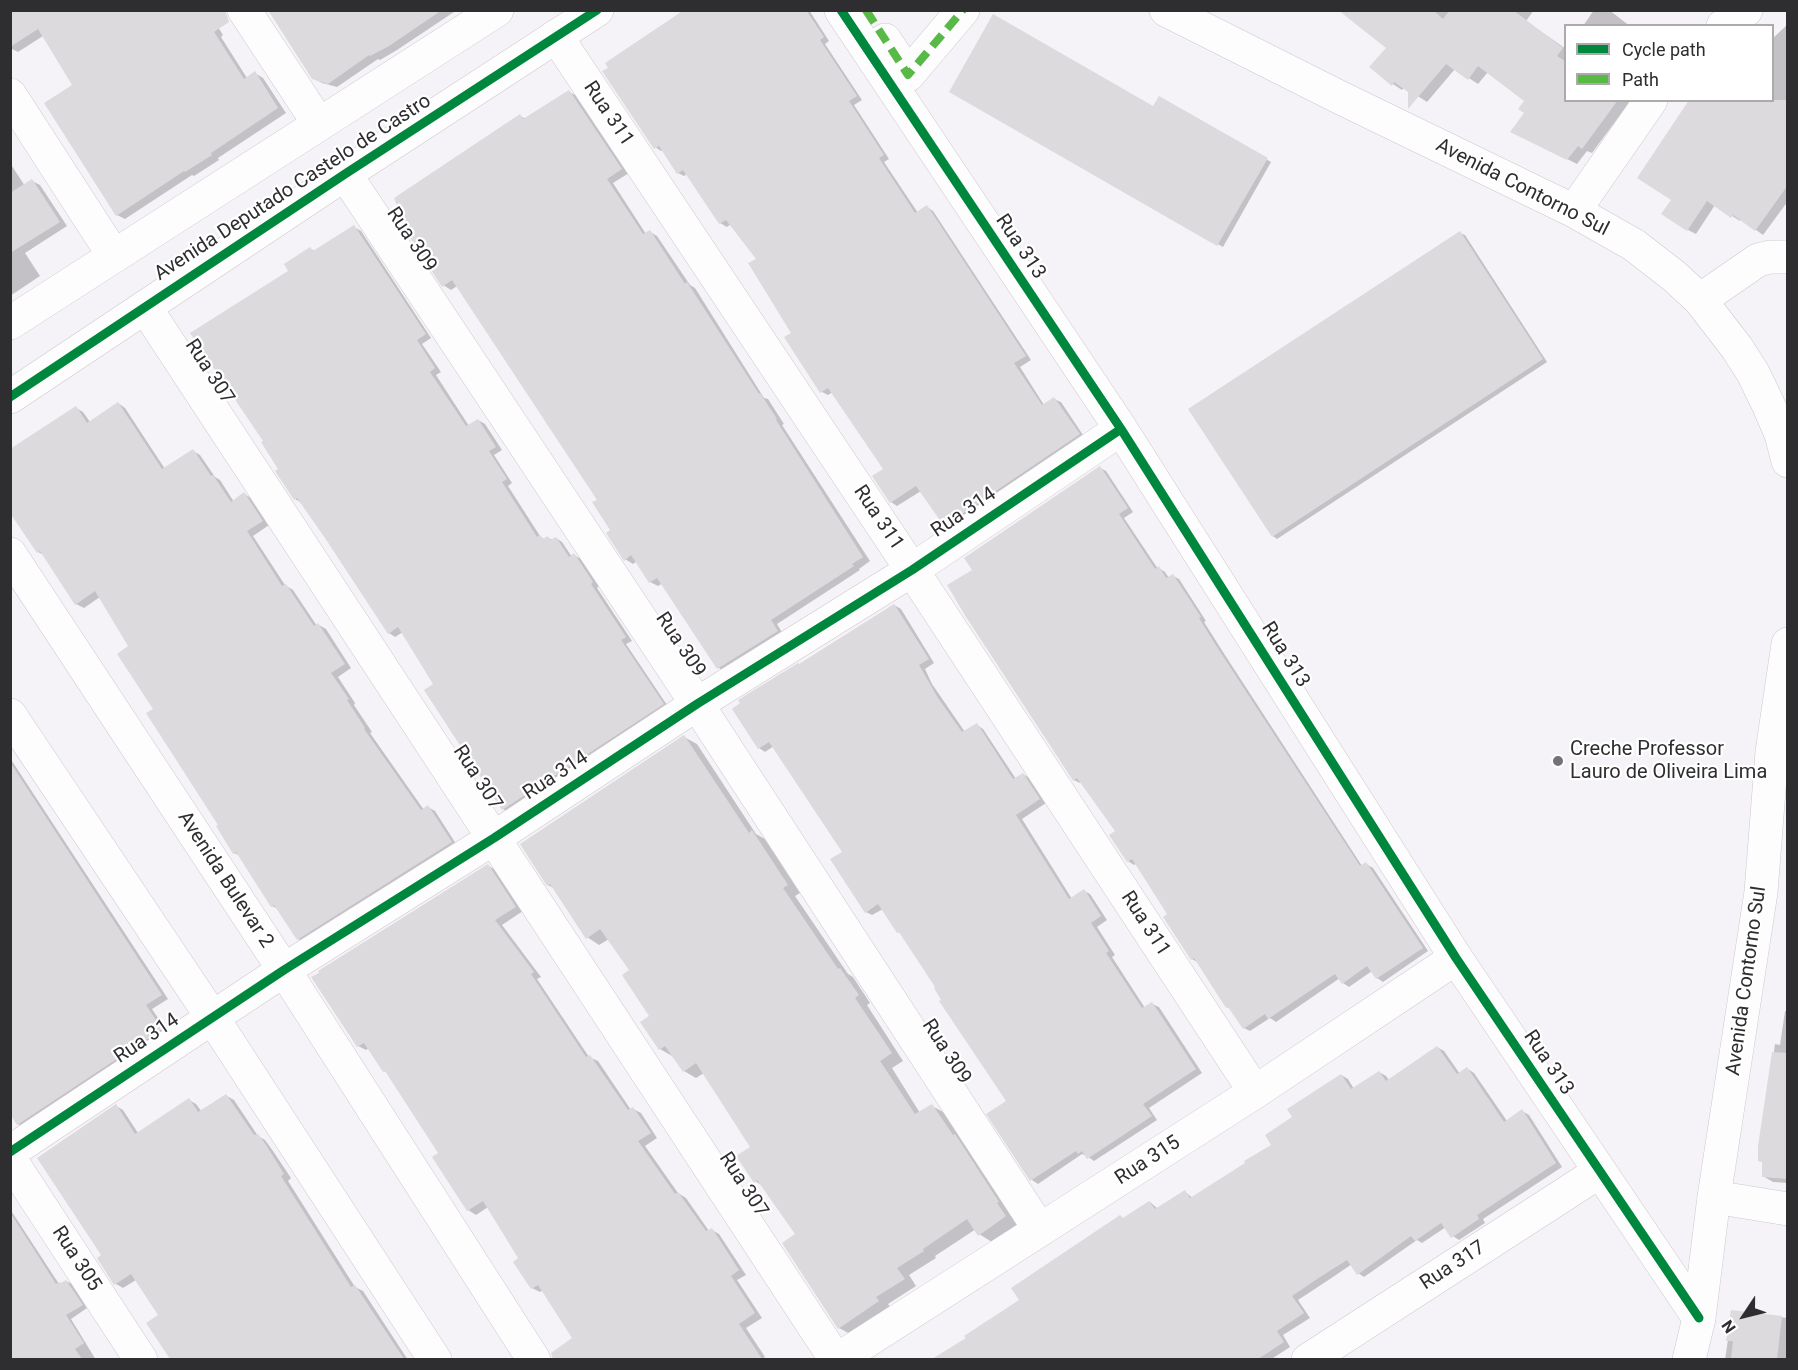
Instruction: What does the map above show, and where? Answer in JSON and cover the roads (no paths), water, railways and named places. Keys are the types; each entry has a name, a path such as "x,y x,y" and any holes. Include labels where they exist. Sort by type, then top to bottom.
{"street":[{"path":"244,10 319,124"},
{"name":"Avenida Deputado Castelo de Castro","path":"10,323 497,10"},
{"name":"Avenida Deputado Castelo de Castro","path":"10,396 597,10"},
{"name":"Rua 313","path":"841,10 1121,429 1456,958 1699,1318"},
{"path":"866,10 908,75 963,10"},
{"name":"Avenida Contorno Sul","path":"1166,10 1574,211 1634,245 1700,300 1737,348 1754,374 1780,434 1788,461"},
{"path":"1726,24 1746,10"},
{"name":"Rua 311","path":"556,36 912,570 1255,1092"},
{"path":"10,95 114,256"},
{"path":"1574,211 1650,102"},
{"name":"Rua 309","path":"345,174 697,704 1040,1230"},
{"path":"1700,300 1758,260 1788,257"},
{"name":"Rua 307","path":"145,307 836,1359"},
{"name":"Rua 314","path":"10,1152 284,969 494,838 697,704 912,570 1121,429"},
{"name":"Avenida Bulevar 2","path":"10,554 284,969 534,1359"},
{"name":"Avenida Contorno Sul","path":"1689,1359 1699,1318 1714,1197 1774,894 1772,752 1788,644"},
{"path":"10,715 212,1017 435,1359"},
{"name":"Rua 315","path":"836,1359 1255,1092 1456,958"},
{"name":"Rua 305","path":"10,1159 141,1359"},
{"name":"Rua 317","path":"1308,1359 1599,1172"},
{"path":"1714,1197 1788,1209"}],"place":[{"name":"Creche Professor Lauro de Oliveira Lima","path":"1558,761"}]}
